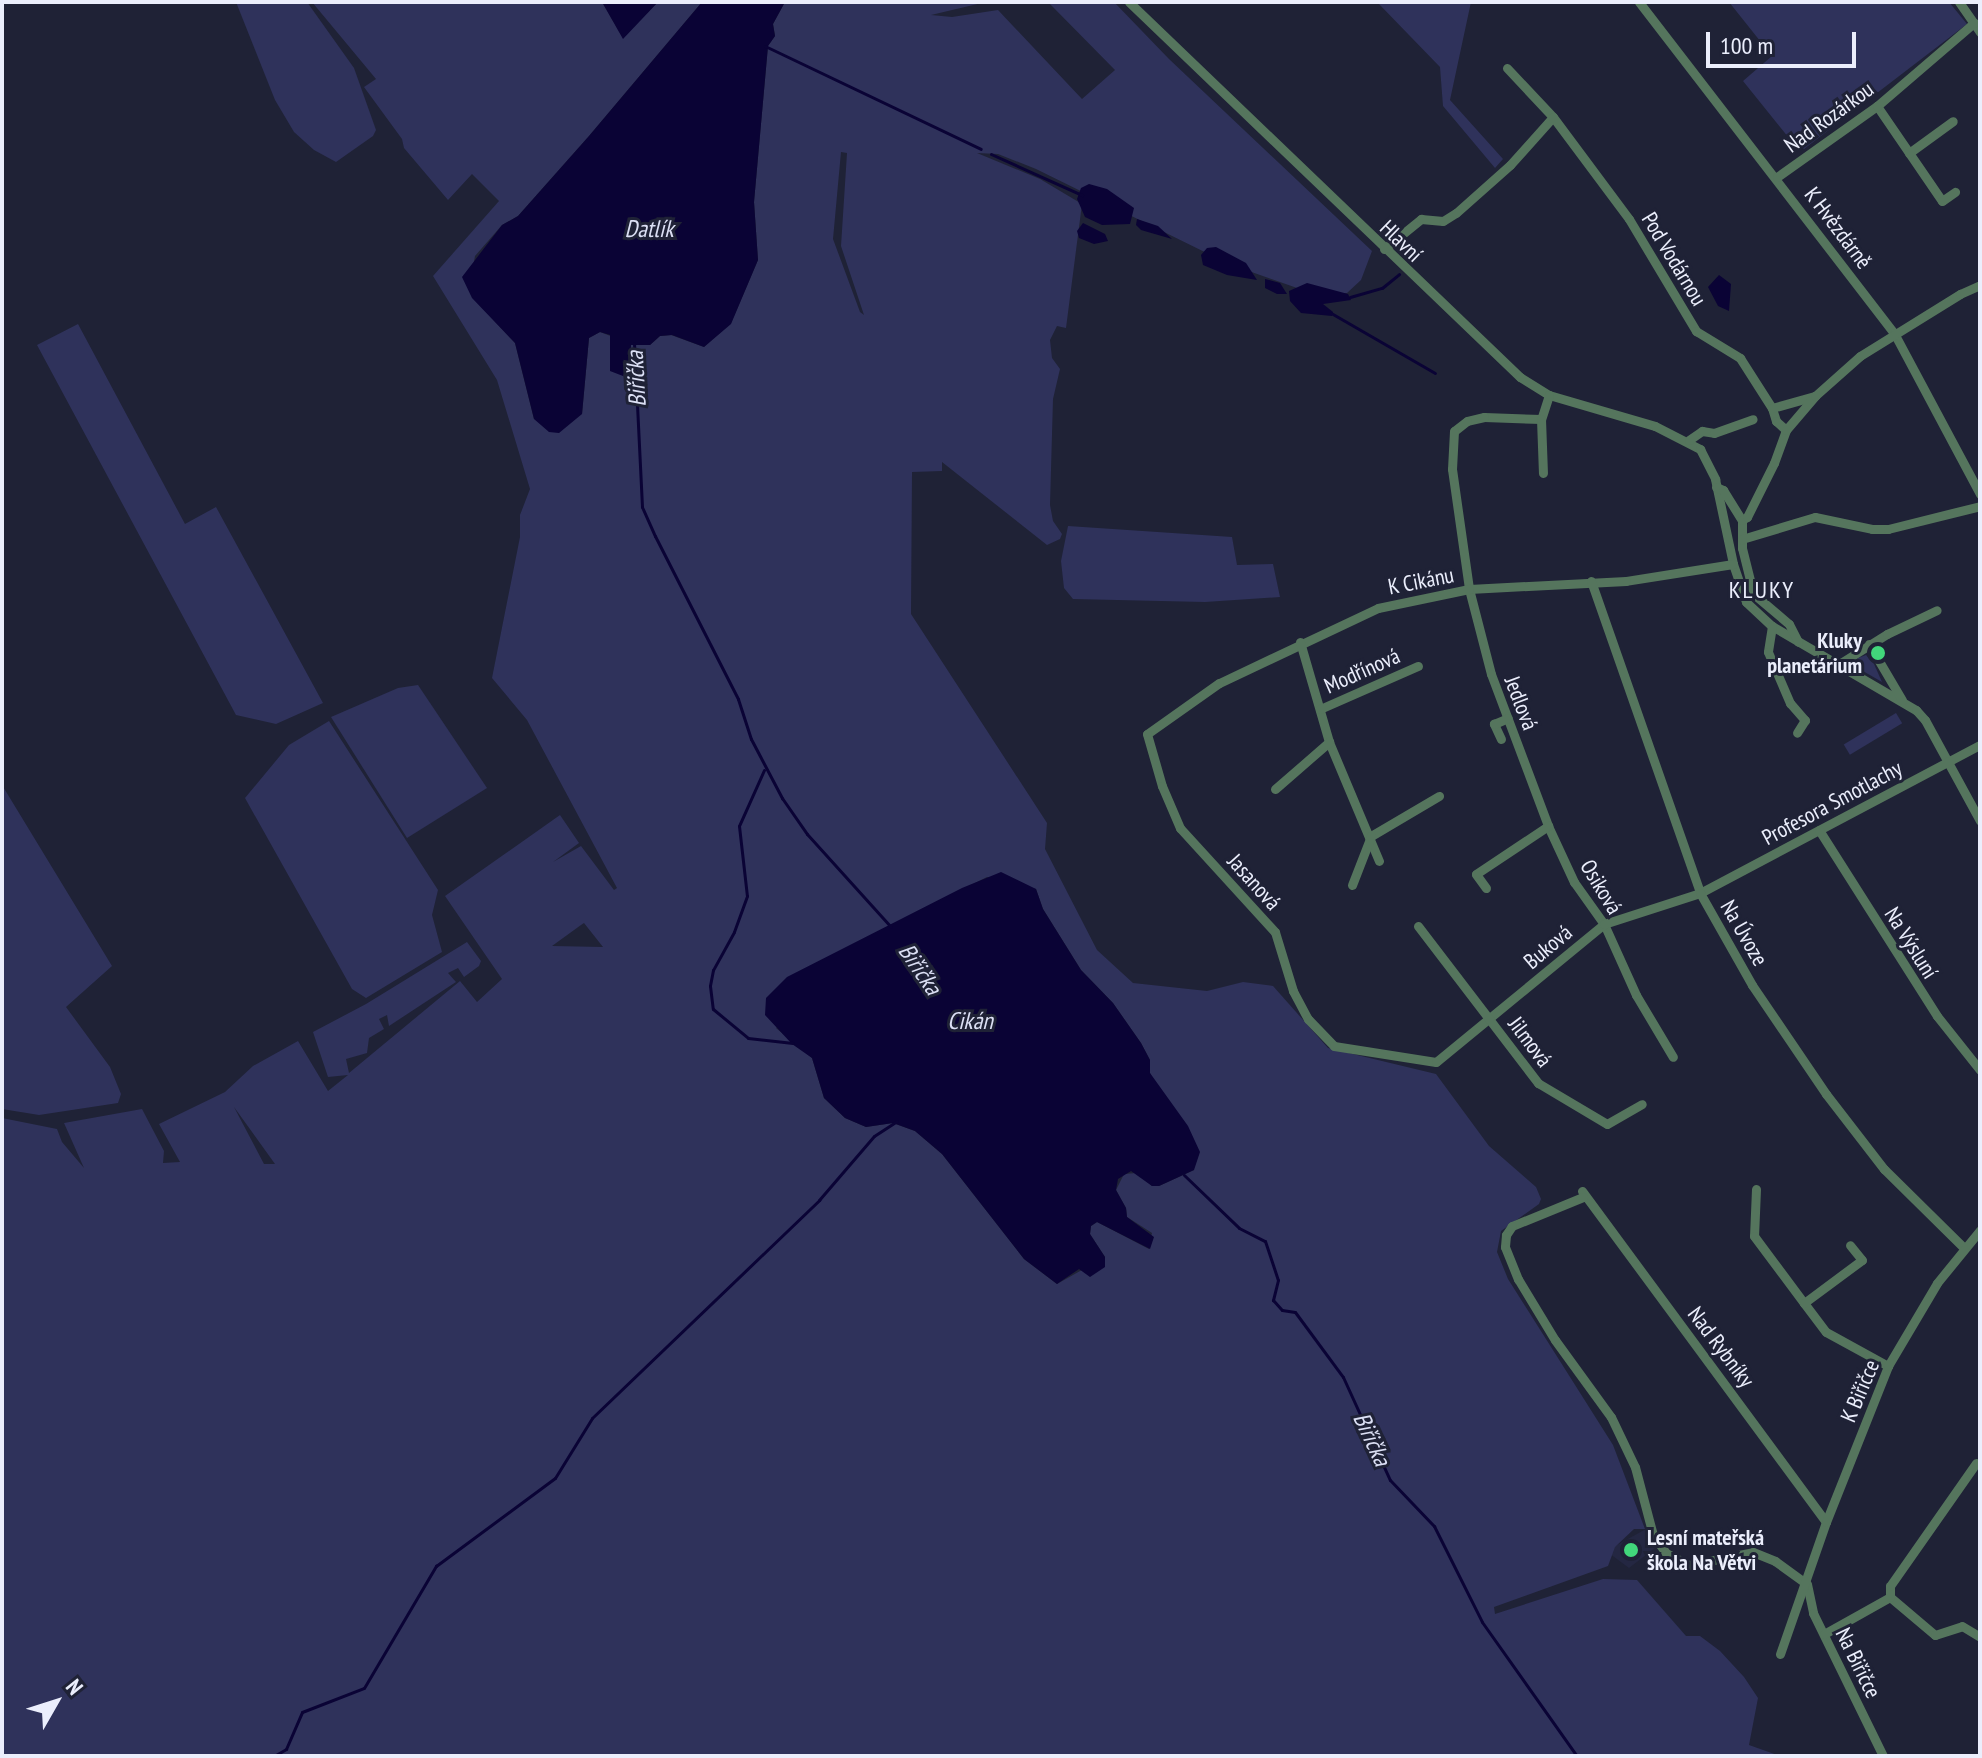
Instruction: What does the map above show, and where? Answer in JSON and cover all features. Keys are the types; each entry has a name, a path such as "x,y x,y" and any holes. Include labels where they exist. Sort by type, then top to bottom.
{"street":[{"name":"Hlavní","path":"1129,2 1520,377 1549,395 1655,426 1689,440"},
{"name":"K Hvězdárně","path":"1639,2 1777,177 1894,333 1980,494"},
{"path":"1959,2 1977,27"},
{"name":"Nad Rozárkou","path":"1777,177 1877,106 1977,27"},
{"name":"Pod Vodárnou","path":"1507,68 1553,117 1629,219 1696,331 1740,358 1772,408 1772,414 1786,430"},
{"path":"1877,106 1942,201 1955,192"},
{"path":"1384,249 1421,219 1443,221 1456,213 1510,165 1553,117"},
{"path":"1909,153 1953,121"},
{"path":"1742,520 1747,517 1774,463 1786,430 1815,396 1860,356 1894,333 1980,285"},
{"path":"1543,473 1541,419 1549,395"},
{"path":"1772,408 1815,396"},
{"name":"Jedlová","path":"1541,419 1484,417 1467,421 1454,431 1452,469 1469,589 1491,674 1548,826"},
{"path":"1753,419 1714,433 1702,431 1689,440 1711,466 1733,564 1746,602 1772,626 1902,700 1925,720 1980,821"},
{"path":"1716,487 1723,490 1742,520 1742,539 1756,596 1789,624 1798,642"},
{"path":"1742,539 1815,517 1872,529 1888,529 1980,506"},
{"name":"K Cikánu","path":"1147,734 1219,683 1300,642 1378,608 1469,589 1626,581 1733,564"},
{"name":"Na Úvoze","path":"1591,581 1700,893 1752,985 1826,1094 1884,1169 1963,1247"},
{"path":"1839,664 1869,644 1937,610"},
{"path":"1772,626 1768,652 1790,703 1805,720 1797,733"},
{"name":"Modřínová","path":"1300,642 1329,742 1371,836"},
{"path":"1869,644 1902,700"},
{"name":"Modřínová","path":"1320,709 1418,666"},
{"path":"1501,739 1494,724 1508,718"},
{"name":"Jasanová","path":"1147,734 1162,786 1180,828 1275,932 1293,991 1308,1019 1334,1046 1436,1062"},
{"path":"1275,789 1329,742"},
{"name":"Profesora Smotlachy","path":"1700,893 1980,745"},
{"path":"1352,885 1371,836 1439,796"},
{"path":"1486,888 1476,874 1548,826"},
{"name":"Osiková","path":"1548,826 1574,882 1604,924 1636,995 1673,1057"},
{"name":"Na Výsluní","path":"1819,830 1937,1016 1980,1070"},
{"path":"1371,836 1379,861"},
{"name":"Buková","path":"1436,1062 1604,924 1700,893"},
{"name":"Jilmová","path":"1418,926 1538,1083 1607,1124 1642,1104"},
{"path":"1756,1189 1754,1236 1826,1332 1888,1366"},
{"name":"Nad Rybníky","path":"1807,1584 1775,1561 1753,1552 1701,1565 1676,1560 1661,1547 1648,1515 1635,1467 1611,1417 1555,1340 1518,1279 1505,1247 1506,1235 1512,1226 1582,1194 1744,1406 1826,1522"},
{"name":"K Biřičce","path":"1780,1654 1807,1584 1826,1522 1888,1366 1963,1247 1980,1230"},
{"path":"1804,1303 1862,1260 1850,1245"},
{"path":"1976,1463 1890,1586 1890,1597 1935,1635 1962,1626 1980,1637"},
{"name":"Na Biřičce","path":"1807,1584 1813,1613 1883,1756"},
{"path":"1824,1634 1890,1597"}],"shaded area":[{"path":"236,2 307,2 354,68 376,130 373,136 336,162 314,150 294,132 275,100"},
{"path":"312,2 602,2 623,38 658,2 702,2 518,216 502,225 475,256 469,290 515,343 534,419 582,414 589,338 600,332 613,337 629,371 631,345 650,345 660,336 671,335 704,347 731,323 758,260 754,202 768,46 775,36 773,24 785,2 986,2 931,15 952,17 998,10 1082,99 1115,70 1048,2 1114,2 1169,59 1372,251 1361,280 1347,293 1317,295 1229,264 1036,169 998,154 977,153 1040,179 1082,204 1066,328 1057,326 1050,340 1052,358 1060,369 1053,399 1050,505 1053,521 1062,534 1060,539 1047,545 942,462 942,471 912,472 911,614 1047,823 1045,849 1097,950 1133,983 1207,991 1243,982 1273,986 1328,1048 1436,1074 1489,1146 1536,1187 1541,1199 1539,1204 1501,1231 1497,1252 1508,1279 1613,1445 1645,1529 1634,1529 1615,1547 1608,1566 1494,1607 1495,1614 1603,1579 1637,1580 1686,1636 1700,1636 1720,1651 1744,1677 1758,1698 1749,1745 1780,1756 2,1756 2,1118 57,1129 62,1142 84,1168 64,1123 142,1109 164,1151 163,1163 180,1162 159,1124 225,1092 253,1066 298,1041 328,1091 348,1075 328,1077 313,1032 366,1004 467,942 481,961 479,966 464,977 458,968 448,973 456,982 389,1026 387,1015 379,1019 384,1029 369,1038 367,1053 346,1059 349,1073 460,981 477,1002 502,979 445,896 560,815 579,843 553,862 581,846 614,890 617,888 527,720 492,678 520,537 520,515 530,489 497,380 433,276 499,201 472,174 448,200 404,148 402,139 364,87 376,79","holes":["841,152 847,153 841,246 864,315 860,312 833,239","987,877 1036,889 1043,909 1081,970 1113,1003 1141,1043 1150,1060 1150,1073 1194,1170 1159,1186 1152,1186 1137,1173 1124,1174 1116,1190 1126,1208 1127,1217 1152,1233 1149,1249 1097,1222 1091,1226 1090,1234 1105,1257 1057,1284 1024,1259 942,1154 915,1131 893,1123 866,1127 845,1118 824,1098 812,1058 776,1028 890,926","584,923 603,947 552,946","234,1107 275,1164 264,1164"]},
{"path":"1377,2 1471,2 1450,100 1503,159 1495,168 1443,106 1440,67"},
{"path":"1729,2 1949,2 1967,24 1804,149 1797,148 1743,81 1772,56"},
{"path":"78,324 185,524 216,507 323,703 276,724 236,715 37,345"},
{"path":"1068,526 1232,537 1237,565 1273,564 1280,597 1205,602 1073,599 1064,588 1061,561"},
{"path":"1866,655 1882,682 1856,667 1858,658"},
{"path":"418,685 487,788 407,838 331,717 398,688"},
{"path":"1896,713 1902,723 1850,755 1844,744"},
{"path":"329,721 438,890 432,915 442,952 366,998 352,989 245,798 289,745"},
{"path":"2,785 112,966 66,1007 110,1067 121,1094 118,1103 39,1115 2,1109"},
{"name":"Lesní mateřská škola Na Větvi","path":"1646,1529 1655,1548 1629,1568 1606,1551"}],"water":[{"path":"602,2 658,2 623,39"},
{"name":"Datlík","path":"702,2 785,2 773,24 775,36 768,46 754,202 758,260 731,324 704,347 672,335 660,336 650,345 631,345 629,372 623,376 610,371 610,335 600,332 589,338 582,414 559,433 549,432 534,419 515,343 472,298 462,277 502,225 518,216"},
{"path":"1089,184 1107,189 1134,208 1130,224 1102,225 1085,217 1077,199 1081,188"},
{"path":"1137,219 1158,226 1172,239 1141,230 1136,225"},
{"path":"1083,223 1105,234 1108,241 1094,244 1079,238 1077,231"},
{"path":"1216,247 1246,263 1257,280 1227,275 1203,265 1201,255 1207,248"},
{"path":"1719,275 1731,284 1729,311 1718,306 1708,287"},
{"path":"1265,279 1280,283 1287,294 1277,294 1265,288"},
{"path":"1307,283 1348,294 1351,300 1323,304 1333,312 1332,316 1301,313 1290,301 1289,291"},
{"name":"Cikán","path":"1001,872 1036,889 1043,909 1081,970 1113,1003 1141,1043 1150,1060 1150,1073 1188,1126 1200,1152 1194,1170 1159,1186 1152,1186 1131,1171 1118,1179 1116,1190 1126,1208 1127,1217 1154,1237 1150,1249 1097,1222 1091,1226 1090,1234 1105,1257 1105,1267 1090,1277 1079,1269 1057,1284 1024,1259 942,1154 915,1131 893,1123 866,1127 845,1118 824,1098 812,1058 792,1044 765,1015 766,998 787,977 962,888"}],"waterway":[{"path":"765,46 981,149"},
{"path":"991,154 1082,195"},
{"path":"1350,297 1382,288 1399,274"},
{"path":"1331,313 1435,373"},
{"name":"Biřička","path":"634,343 642,507 738,699 751,739 782,798 807,834 891,927"},
{"path":"764,770 739,826 747,896 734,932 713,970 710,986 713,1009 748,1038 793,1043"},
{"path":"274,1756 286,1749 302,1712 364,1688 436,1566 555,1478 592,1418 819,1200 874,1136 897,1121"},
{"name":"Biřička","path":"1184,1175 1239,1228 1265,1241 1278,1280 1273,1300 1282,1310 1295,1312 1343,1377 1390,1480 1434,1526 1482,1622 1577,1756"}],"place":[{"name":"Kluky planetárium","path":"1878,653"},
{"name":"Lesní mateřská škola Na Větvi","path":"1631,1550"}],"district":[{"name":"KLUKY","path":"1762,590"}]}
